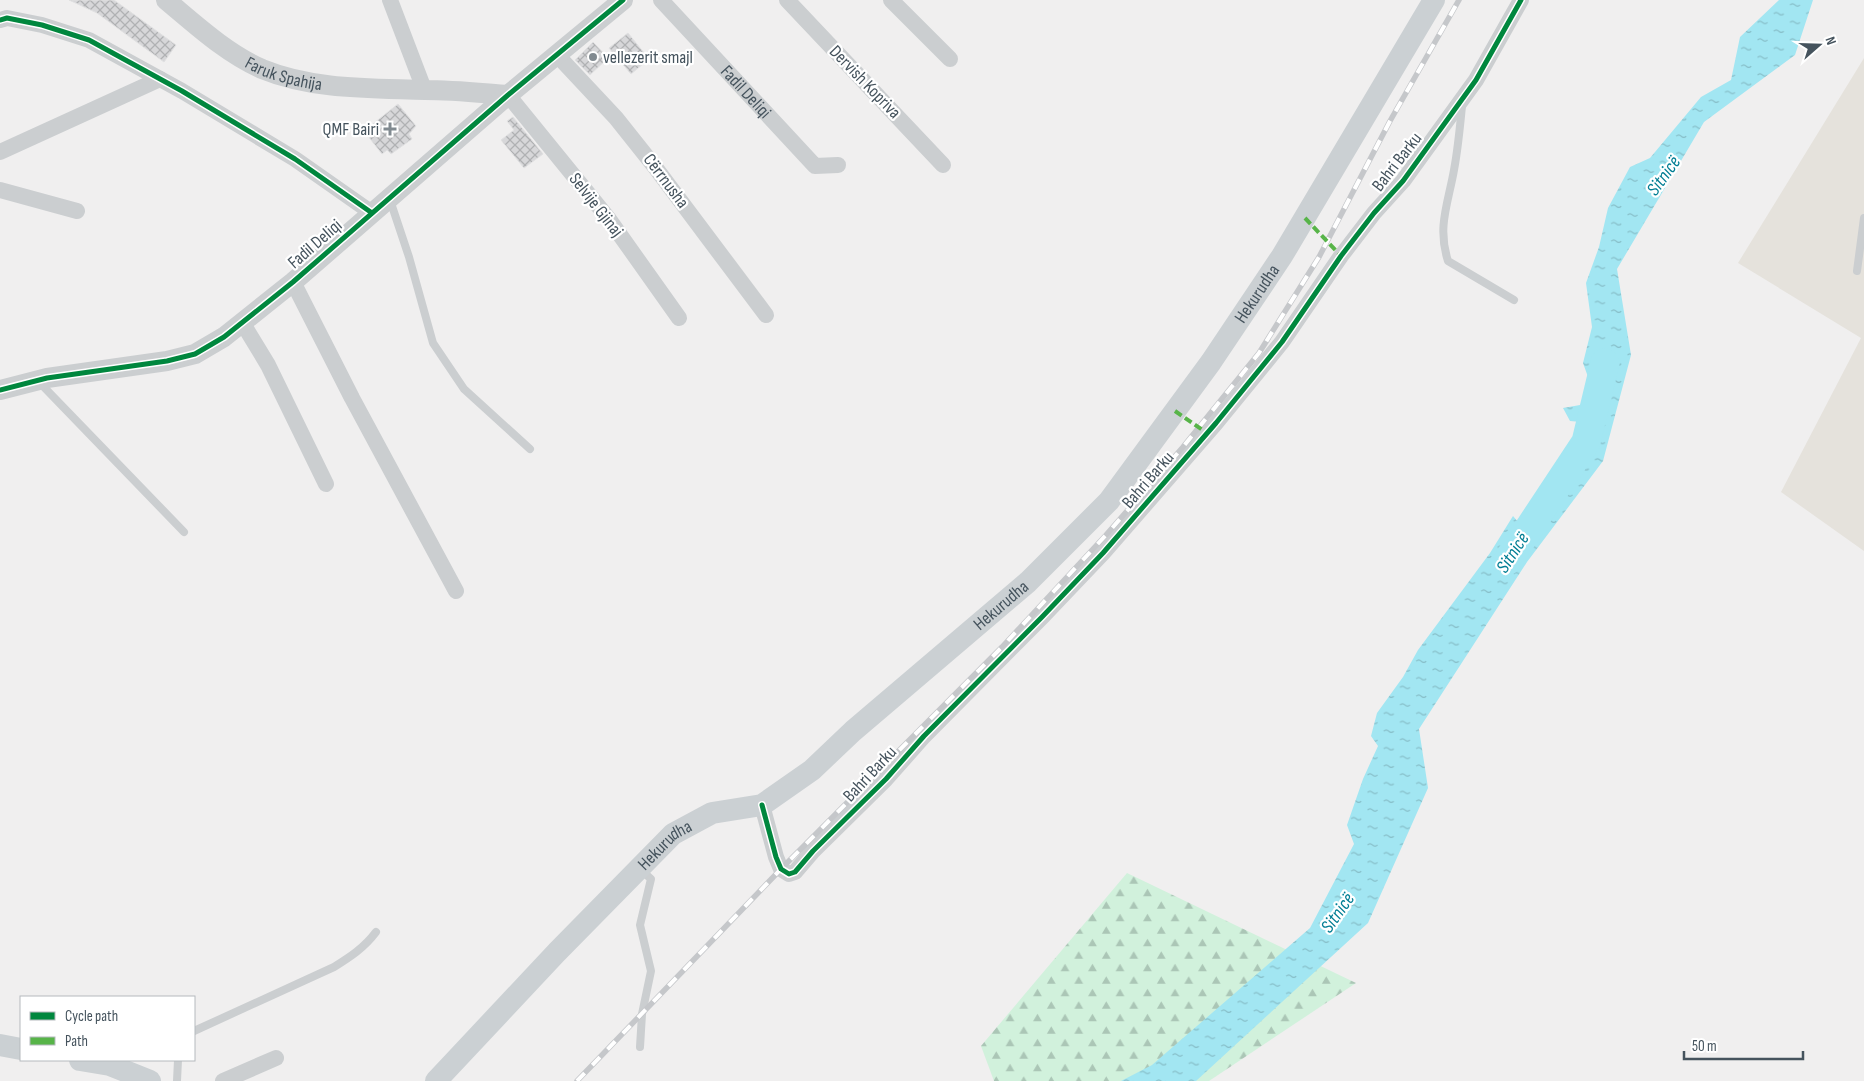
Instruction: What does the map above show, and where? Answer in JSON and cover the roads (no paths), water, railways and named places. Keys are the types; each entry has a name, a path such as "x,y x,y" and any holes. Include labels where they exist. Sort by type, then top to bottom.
{"main road":[{"name":"Hekurudha","path":"436,1081 673,834 712,813 762,805 812,770 854,731 1028,582 1109,501 1211,362 1282,256 1434,0"},
{"path":"0,1045 20,1049"},
{"path":"87,1061 110,1065 150,1081"}],"street":[{"name":"Faruk Spahija","path":"166,0 232,53 263,69 294,78 341,87 508,95"},
{"path":"390,0 424,90"},
{"name":"Fadil Deliqi","path":"0,390 37,380 167,361 194,354 224,337 293,282 508,95 622,0"},
{"name":"Fadil Deliqi","path":"661,0 815,166 838,165"},
{"name":"Dervish Kopriva","path":"787,0 943,165"},
{"path":"890,0 950,59"},
{"name":"Bahri Barku","path":"762,805 781,869 789,874 795,872 813,851 886,779 924,736 1090,567 1216,423 1282,342 1341,256 1374,213 1403,181 1476,80 1521,0"},
{"path":"0,20 7,18 42,25 89,40 160,79 294,159 372,213"},
{"name":"Cërrnusha","path":"557,55 616,118 766,315"},
{"path":"0,152 160,79"},
{"name":"Selvije Gjinaj","path":"508,95 608,218 679,318"},
{"path":"0,190 78,212"},
{"path":"293,282 352,398 456,591"},
{"path":"242,322 268,365 326,484"},
{"path":"223,1081 276,1058"}],"lane":[{"path":"1464,96 1454,169 1442,226 1444,247 1448,261 1514,300"},
{"path":"390,198 433,343 464,389 530,449"},
{"path":"1857,271 1864,218"},
{"path":"37,380 184,532"},
{"path":"639,868 651,879 640,925 651,971 642,1014 640,1047"},
{"path":"195,1031 334,967 351,957 367,944 376,932"},
{"path":"177,1081 178,1061"}],"water":[{"path":"1779,0 1813,0 1795,55 1704,122 1617,269 1631,355 1603,461 1527,562 1419,729 1428,788 1368,923 1196,1081 1121,1081 1152,1065 1310,928 1354,844 1347,825 1363,779 1378,746 1371,736 1377,713 1403,677 1418,650 1490,553 1513,516 1524,529 1545,522 1560,491 1547,476 1574,453 1581,422 1570,421 1563,408 1597,402 1583,363 1592,327 1586,283 1599,247 1608,208 1630,167 1650,158 1701,97 1731,80 1740,37"}],"waterway":[{"name":"Sitnicë","path":"1508,560 1586,442 1605,363"}],"railway":[{"path":"577,1081 781,869 1002,647 1106,535 1183,447 1259,353 1319,257 1390,121 1459,0"}],"place":[{"name":"vellezerit smajl","path":"593,57"},
{"name":"QMF Bairi","path":"390,129"}]}
